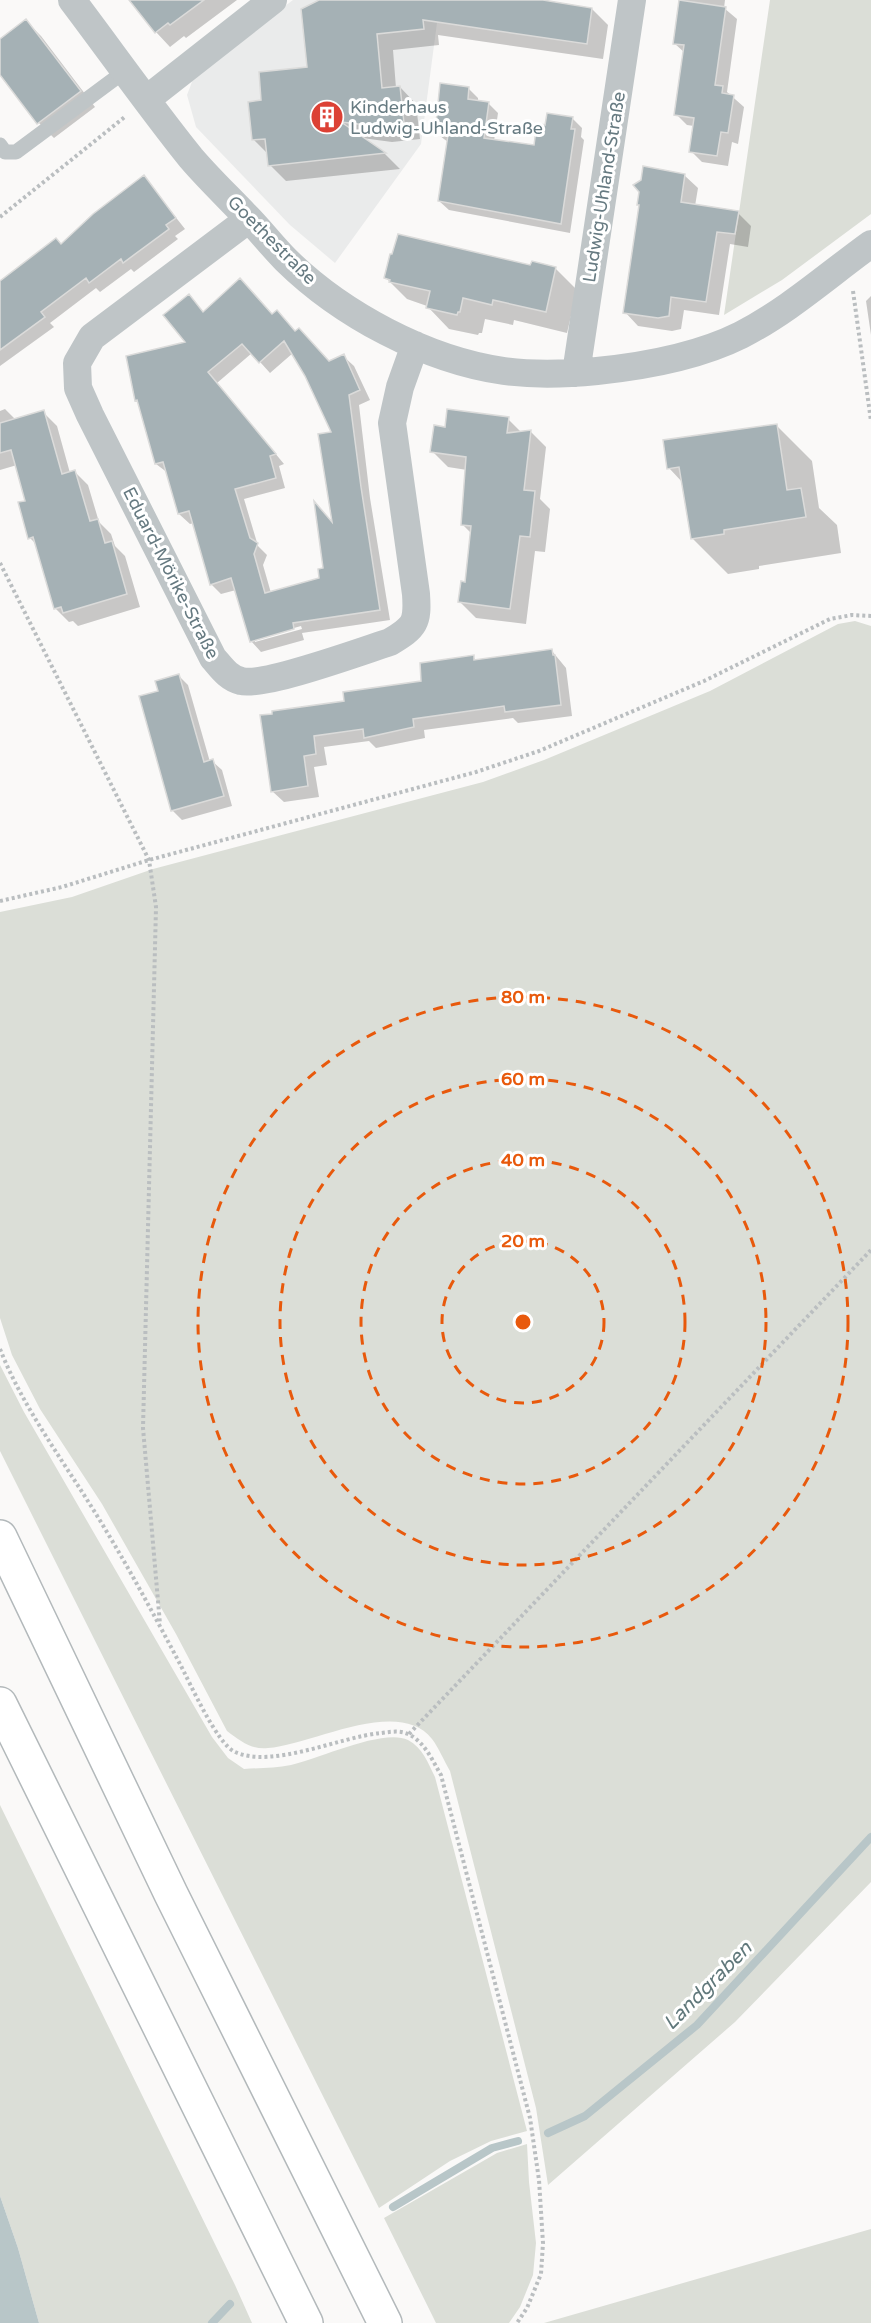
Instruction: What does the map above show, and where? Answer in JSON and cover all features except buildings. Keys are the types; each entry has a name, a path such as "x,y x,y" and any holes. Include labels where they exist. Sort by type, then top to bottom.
{"highway":[{"path":"0,1537 171,1894 385,2323"},
{"path":"0,1704 306,2323"}],"street":[{"name":"Goethestraße","path":"72,0 192,159 287,260 327,294 372,324 415,345 465,363 503,371 576,373 652,363 722,343 760,324 792,304 860,252"},
{"path":"147,99 273,0"},
{"name":"Ludwig-Uhland-Straße","path":"576,373 632,0"},
{"name":"Eduard-Mörike-Straße","path":"249,219 92,337 77,363 78,388 90,415 213,658 227,675 241,682 265,681 390,642 408,631 417,617 416,594 392,423 400,387 415,345"}],"lane":[{"path":"0,145 5,152 15,152 125,71"}],"path":[{"path":"0,217 147,99"},
{"path":"860,252 871,420"},
{"path":"0,563 149,860 156,907 143,1428 160,1626"},
{"path":"0,901 62,887 149,860 476,772 539,751 704,681 830,619 852,615 871,616"},
{"path":"409,1734 871,1250"},
{"path":"0,1348 30,1411 93,1508 218,1735 232,1751 248,1756 270,1758 374,1734 400,1731 409,1734 424,1746 441,1776 530,2118 539,2181 543,2243 541,2274 527,2308 517,2323"}],"shaded area":[{"path":"293,0 440,0 421,144 335,263 290,225 196,127 187,95 195,74"},
{"path":"770,0 871,0 871,214 782,280 724,315"},
{"path":"855,621 871,626 871,1882 735,2022 548,2185 536,2108 450,1771 435,1743 417,1727 398,1722 377,1722 354,1726 268,1748 251,1746 227,1731 176,1634 102,1504 40,1409 12,1355 0,1318 0,912 72,897 153,869 483,782 544,760 710,691 838,624"},
{"path":"0,1365 24,1412 212,1737 228,1758 244,1769 280,1767 367,1741 397,1737 413,1743 421,1752 435,1777 527,2131 491,2141 450,2161 379,2208 0,1451"},
{"path":"0,1805 252,2323 39,2323 18,2248 0,2196"},
{"path":"527,2144 536,2243 533,2275 520,2307 509,2323 436,2323 384,2218 497,2153"},
{"path":"0,2196 18,2248 39,2323 0,2323"},
{"path":"871,2229 871,2323 544,2323"}],"waterway":[{"name":"Landgraben","path":"548,2133 585,2116 697,2025 871,1837"},
{"name":"Landgraben","path":"393,2207 492,2148 518,2141"},
{"name":"Landgraben","path":"212,2323 230,2304"}],"place":[{"name":"Kinderhaus Ludwig-Uhland-Straße","path":"327,117"}]}
